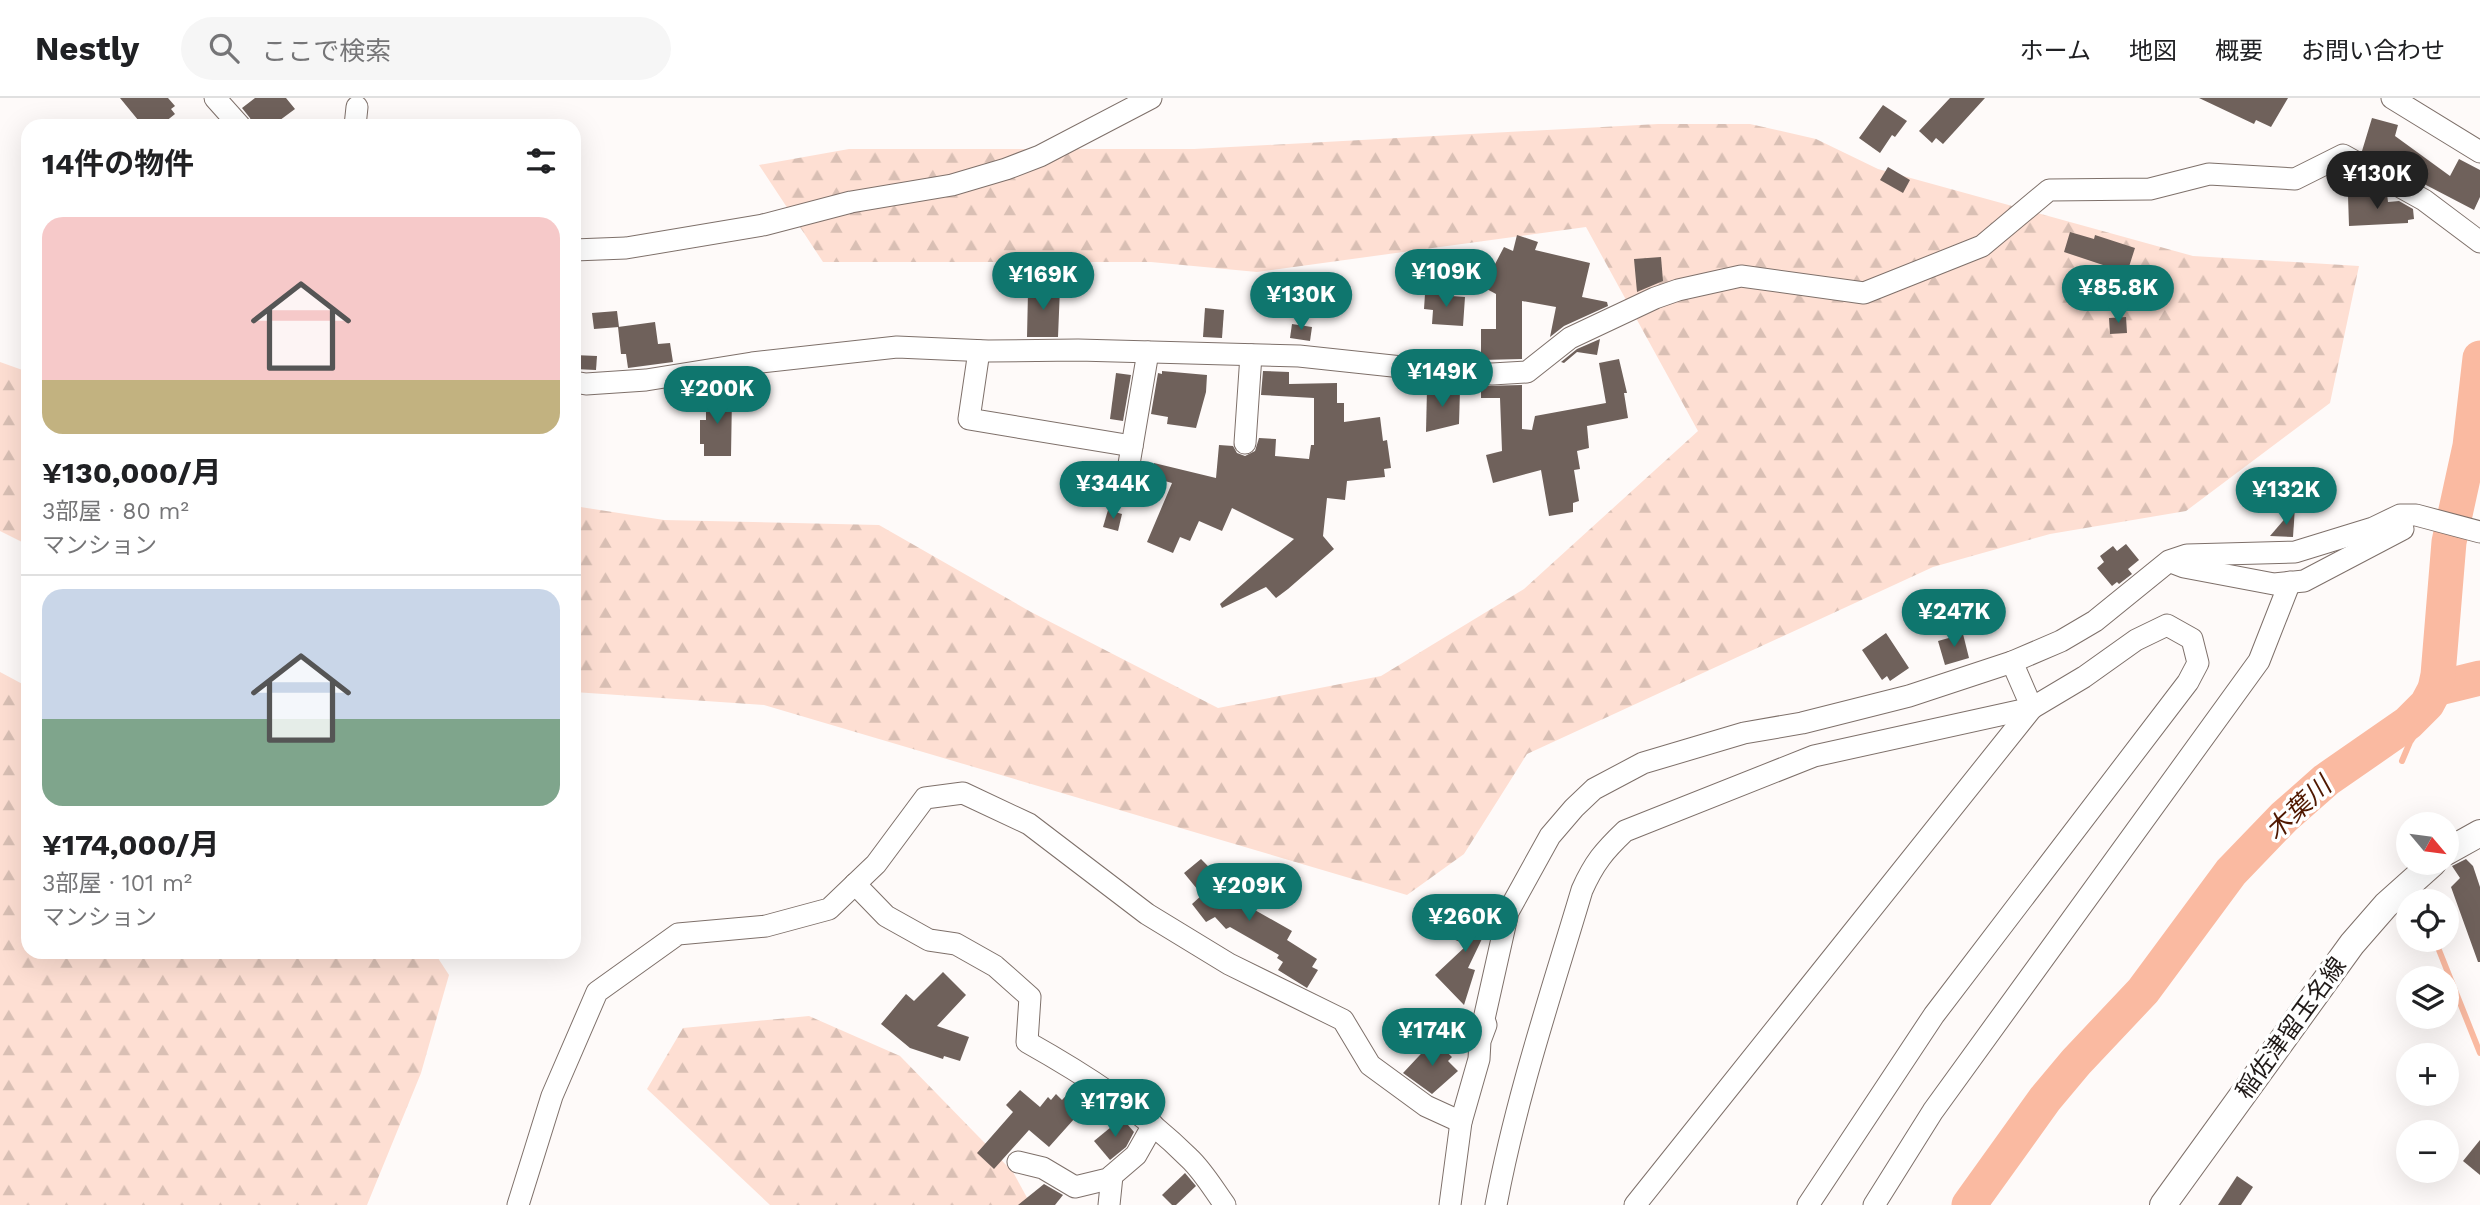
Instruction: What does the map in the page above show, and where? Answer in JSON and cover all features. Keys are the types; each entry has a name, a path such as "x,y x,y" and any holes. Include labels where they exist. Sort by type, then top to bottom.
{"main road":[{"path":"2459,845 2480,833"},
{"name":"稲佐津留玉名線","path":"2162,1205 2352,943 2386,905 2420,875"}],"street":[{"path":"215,98 234,119"},
{"path":"581,250 626,248 763,225 851,202 952,185 1040,156 1151,98"},
{"path":"2392,98 2480,152"},
{"path":"581,383 646,380 752,363 897,347 979,351 1299,356 1480,373 1527,372 1570,338 1678,290 1741,276 1864,293 1982,246 2049,190 2150,189 2209,174 2295,178 2343,155 2424,200 2480,242"},
{"path":"979,351 969,419 1132,446"},
{"path":"1148,352 1128,470 1149,483"},
{"path":"1245,443 1251,355"},
{"path":"1450,1205 1461,1122 1479,1059 1480,1041 1486,1025 1483,1019 1508,912 1550,836 1594,789 1643,763 1744,733 1802,723 1909,696 2011,662 2062,641 2095,621 2169,561 2187,555 2295,552 2373,528 2400,515 2412,515 2480,532"},
{"path":"2169,561 2184,567 2274,584 2304,581 2405,527 2412,515"},
{"path":"1874,1205 1941,1100 2259,661 2290,582"},
{"path":"1496,1205 1507,1143 1582,890 1601,854 1625,831 1814,756 2032,708 2084,677 2136,639 2167,625 2192,639 2198,663 2188,682 1934,1015 1808,1205"},
{"path":"2011,662 2032,708"},
{"path":"1635,1205 2032,708"},
{"path":"518,1205 552,1096 597,992 678,934 766,926 829,909 876,864 925,798 962,793 1029,824 1147,914 1230,964 1343,1020 1370,1065 1426,1106 1461,1122"},
{"path":"855,884 886,916 929,940 956,944 995,966 1030,997 1027,1042 1071,1066 1153,1125 1191,1159 1225,1205"},
{"path":"1018,1162 1043,1168 1075,1187 1108,1180 1136,1155 1153,1125"},
{"path":"1109,1205 1112,1176"}],"green space":[{"path":"1658,124 1750,124 1816,139 1878,169 2193,256 2359,266 2330,403 2186,511 2050,534 1933,567 1527,754 1464,854 1407,895 764,705 581,692 581,507 664,520 879,525 1031,612 1218,708 1381,676 1524,589 1698,431 1586,227 1257,272 1151,262 823,262 759,165 849,149 1194,149"},
{"path":"0,362 21,370 21,542 0,531"},
{"path":"0,672 21,683 21,959 439,959 449,975 421,1073 367,1205 0,1205"},
{"path":"809,1016 900,1056 1013,1172 1031,1205 770,1205 647,1089 683,1028"}],"building":[{"path":"120,98 168,98 175,106 171,109 175,114 169,119 137,119"},
{"path":"255,98 286,98 295,109 281,119 250,119 242,108"},
{"path":"1950,98 1985,98 1943,144 1936,138 1932,143 1919,131"},
{"path":"2199,98 2288,98 2271,127 2256,120 2254,124"},
{"path":"1883,105 1907,121 1895,137 1892,135 1880,153 1859,138"},
{"path":"2372,118 2398,125 2395,136 2450,176 2459,159 2480,170 2480,197 2474,210 2426,185 2386,157 2386,161 2362,151"},
{"path":"1888,167 1910,180 1903,193 1880,180"},
{"path":"2387,194 2388,202 2399,201 2413,209 2414,219 2408,220 2408,223 2349,226 2348,196"},
{"path":"2070,232 2094,239 2095,235 2135,248 2127,273 2064,252"},
{"path":"1517,235 1538,242 1535,250 1590,263 1582,297 1607,302 1608,306 1564,326 1550,337 1556,307 1522,301 1522,359 1481,360 1481,329 1496,329 1496,294 1483,287 1504,247 1513,251"},
{"path":"1661,257 1663,281 1637,292 1634,259"},
{"path":"1031,285 1060,288 1058,337 1027,337 1028,292 1031,292"},
{"path":"1425,294 1465,297 1463,326 1432,324 1433,310 1424,309"},
{"path":"1205,308 1224,310 1222,338 1203,337"},
{"path":"617,311 619,327 594,329 592,313"},
{"path":"2126,317 2127,333 2110,334 2109,318"},
{"path":"655,322 658,344 670,343 673,362 628,368 626,354 621,354 618,327"},
{"path":"1292,324 1312,327 1310,341 1290,338"},
{"path":"1600,339 1597,355 1577,352 1564,363 1561,362 1577,349"},
{"path":"581,355 597,356 596,370 581,369"},
{"path":"1619,359 1627,393 1624,393 1628,418 1587,426 1589,448 1577,451 1580,469 1574,470 1579,501 1573,503 1573,512 1549,516 1541,470 1493,483 1486,455 1502,451 1500,398 1481,398 1481,386 1522,385 1522,429 1532,430 1535,416 1606,403 1599,363"},
{"path":"1162,371 1207,375 1206,392 1196,428 1167,424 1168,417 1151,414 1158,373 1162,374"},
{"path":"1263,371 1289,372 1289,384 1337,383 1337,403 1344,403 1344,422 1380,417 1383,441 1387,440 1391,468 1384,469 1385,477 1347,481 1345,500 1327,498 1323,536 1334,549 1288,589 1276,598 1266,587 1222,608 1220,604 1294,539 1232,508 1222,531 1199,521 1190,541 1180,537 1173,553 1147,542 1172,483 1161,480 1153,470 1154,463 1216,478 1219,445 1233,446 1237,453 1245,456 1255,451 1259,438 1276,439 1275,456 1309,459 1311,445 1314,445 1314,398 1261,395"},
{"path":"1116,373 1131,375 1123,421 1110,419"},
{"path":"1427,389 1460,390 1459,424 1426,432"},
{"path":"706,395 732,396 731,456 704,456 704,444 700,444 700,420 706,420"},
{"path":"2295,507 2293,537 2270,536"},
{"path":"1108,510 1122,514 1118,531 1103,527"},
{"path":"2126,544 2139,560 2128,569 2132,574 2112,586 2097,568 2104,562 2100,556 2113,546 2117,551"},
{"path":"1886,633 1909,668 1890,681 1887,676 1882,680 1862,650"},
{"path":"1963,634 1969,658 1945,665 1938,641"},
{"path":"1201,859 1246,905 1292,931 1287,940 1317,959 1312,967 1318,970 1307,988 1278,970 1283,962 1277,958 1279,955 1230,927 1226,929 1215,917 1206,922 1192,904 1202,895 1184,873"},
{"path":"2466,859 2473,866 2480,887 2480,962 2459,909 2459,889 2451,887 2460,878 2459,862"},
{"path":"1468,907 1492,918 1468,968 1475,970 1464,1005 1435,975 1467,945 1453,939"},
{"path":"943,972 966,995 937,1026 969,1037 960,1061 944,1056 943,1059 910,1048 881,1024 906,994 914,1001"},
{"path":"1418,1011 1440,1031 1425,1047 1403,1027"},
{"path":"1434,1040 1452,1057 1448,1061 1458,1071 1432,1094 1403,1073"},
{"path":"1075,1086 1092,1099 1049,1147 1029,1130 994,1169 977,1153 1013,1112 1006,1105 1020,1090 1040,1107 1048,1097 1051,1100 1056,1094 1062,1100"},
{"path":"1122,1118 1134,1132 1126,1147 1110,1160 1094,1141"},
{"path":"2480,1140 2480,1175 2463,1161"},
{"path":"1185,1173 1196,1186 1176,1205 1172,1205 1162,1195"},
{"path":"2237,1176 2253,1187 2241,1205 2218,1205"},
{"path":"1044,1184 1063,1195 1055,1205 1018,1205"}],"waterway":[{"name":"木葉川","path":"1969,1205 2045,1099 2143,991 2231,872 2284,817 2326,780 2408,723 2427,704 2435,689 2438,675 2449,542 2470,446 2480,358"},
{"path":"2435,689 2480,678"},
{"path":"2402,761 2410,742 2424,721 2435,689"},
{"path":"2440,952 2480,1053"}]}
